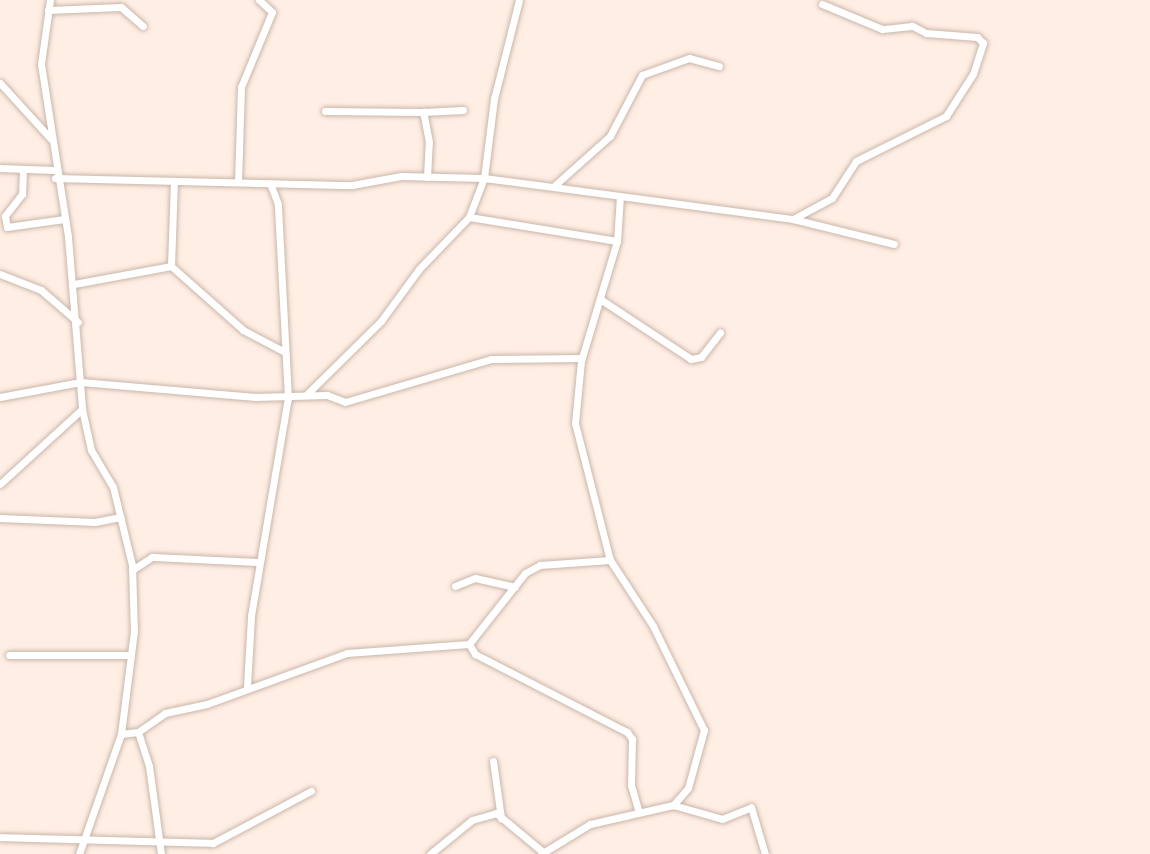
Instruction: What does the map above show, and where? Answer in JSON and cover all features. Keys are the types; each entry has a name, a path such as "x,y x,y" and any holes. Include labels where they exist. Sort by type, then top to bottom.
{"street":[{"path":"50,0 41,64 55,174 74,284 82,409 91,450 112,487 132,570 131,655 121,734 79,854"},
{"path":"238,182 241,87 272,12 259,0"},
{"path":"304,396 381,321 419,269 469,217 484,178 494,99 519,0"},
{"path":"793,219 832,198 856,161 946,116 974,74 983,44 977,37 926,33 912,26 882,29 822,4"},
{"path":"48,10 121,7 143,26"},
{"path":"554,186 610,136 642,75 689,58 719,66"},
{"path":"0,83 51,139"},
{"path":"324,111 463,110"},
{"path":"423,112 429,142 427,177"},
{"path":"0,168 55,174 174,181 352,185 427,177 484,178 793,219 894,244"},
{"path":"23,169 22,194 5,216 7,228 64,219"},
{"path":"171,266 174,181"},
{"path":"247,686 259,562 288,398 278,204 270,183"},
{"path":"620,196 617,241 582,358 575,423 610,560 653,626 704,730 688,788 673,805"},
{"path":"469,217 617,241"},
{"path":"74,284 171,266"},
{"path":"171,266 243,330 285,352"},
{"path":"0,274 41,290 78,322"},
{"path":"600,299 691,359 701,357 720,333"},
{"path":"0,397 81,382 288,398 327,395 345,402 491,358 582,358"},
{"path":"0,484 82,409"},
{"path":"0,518 95,522 121,517"},
{"path":"132,570 152,557 259,562"},
{"path":"121,734 138,732 165,713 347,653 469,644 515,587 540,565 610,560"},
{"path":"455,586 475,578 515,587"},
{"path":"469,644 475,654 627,732 632,739 631,785 638,810"},
{"path":"9,656 131,655"},
{"path":"138,732 163,844 161,854"},
{"path":"493,761 501,818"},
{"path":"0,837 86,836 163,844 213,843 311,792"},
{"path":"430,854 472,820 496,813 542,853 590,824 638,810 673,805 722,819 751,807 765,854"}]}
